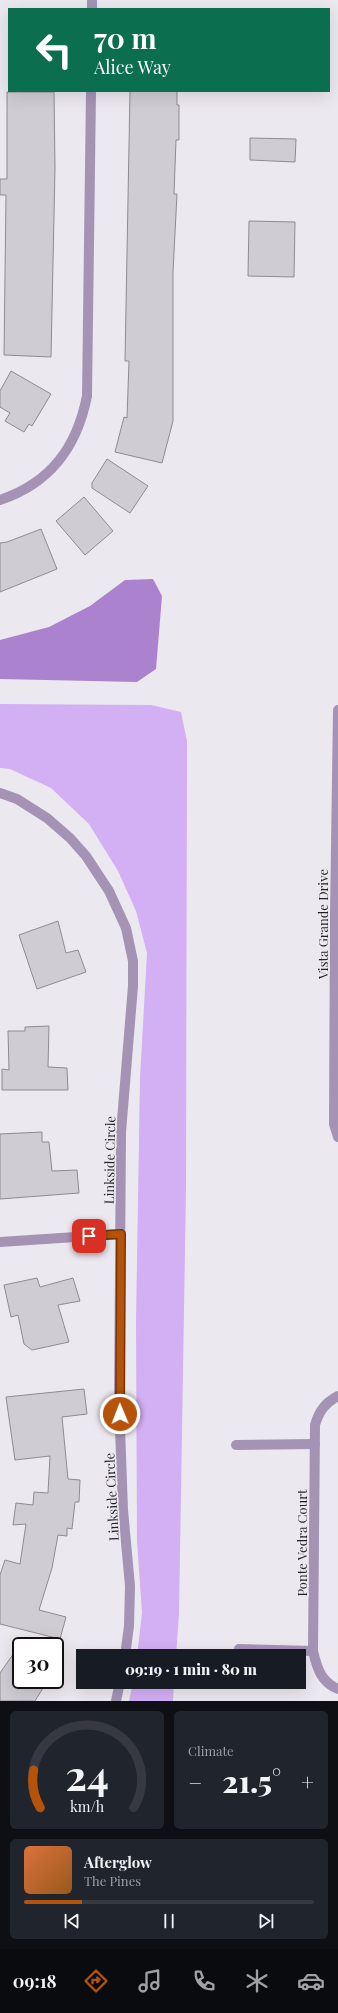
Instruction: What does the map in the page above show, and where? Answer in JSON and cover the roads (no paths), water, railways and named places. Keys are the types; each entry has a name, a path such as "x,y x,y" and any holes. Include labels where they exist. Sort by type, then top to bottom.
{"street":[{"path":"0,500 33,485 58,462 81,424 87,396 91,92"},
{"name":"Vista Grande Drive","path":"338,710 334,1124 338,1137"},
{"name":"Linkside Circle","path":"0,792 17,799 47,818 70,838 86,856 109,891 126,928 133,961 133,986 121,1132 119,1401 123,1510 130,1586 129,1626 126,1649"},
{"path":"0,1242 121,1234"},
{"name":"Ponte Vedra Court","path":"338,1396 324,1405 318,1415 315,1426 313,1651 316,1667 322,1678 338,1690"},
{"path":"236,1445 315,1444"},
{"path":"306,1651 313,1651"},
{"path":"116,1701 119,1689"}]}
